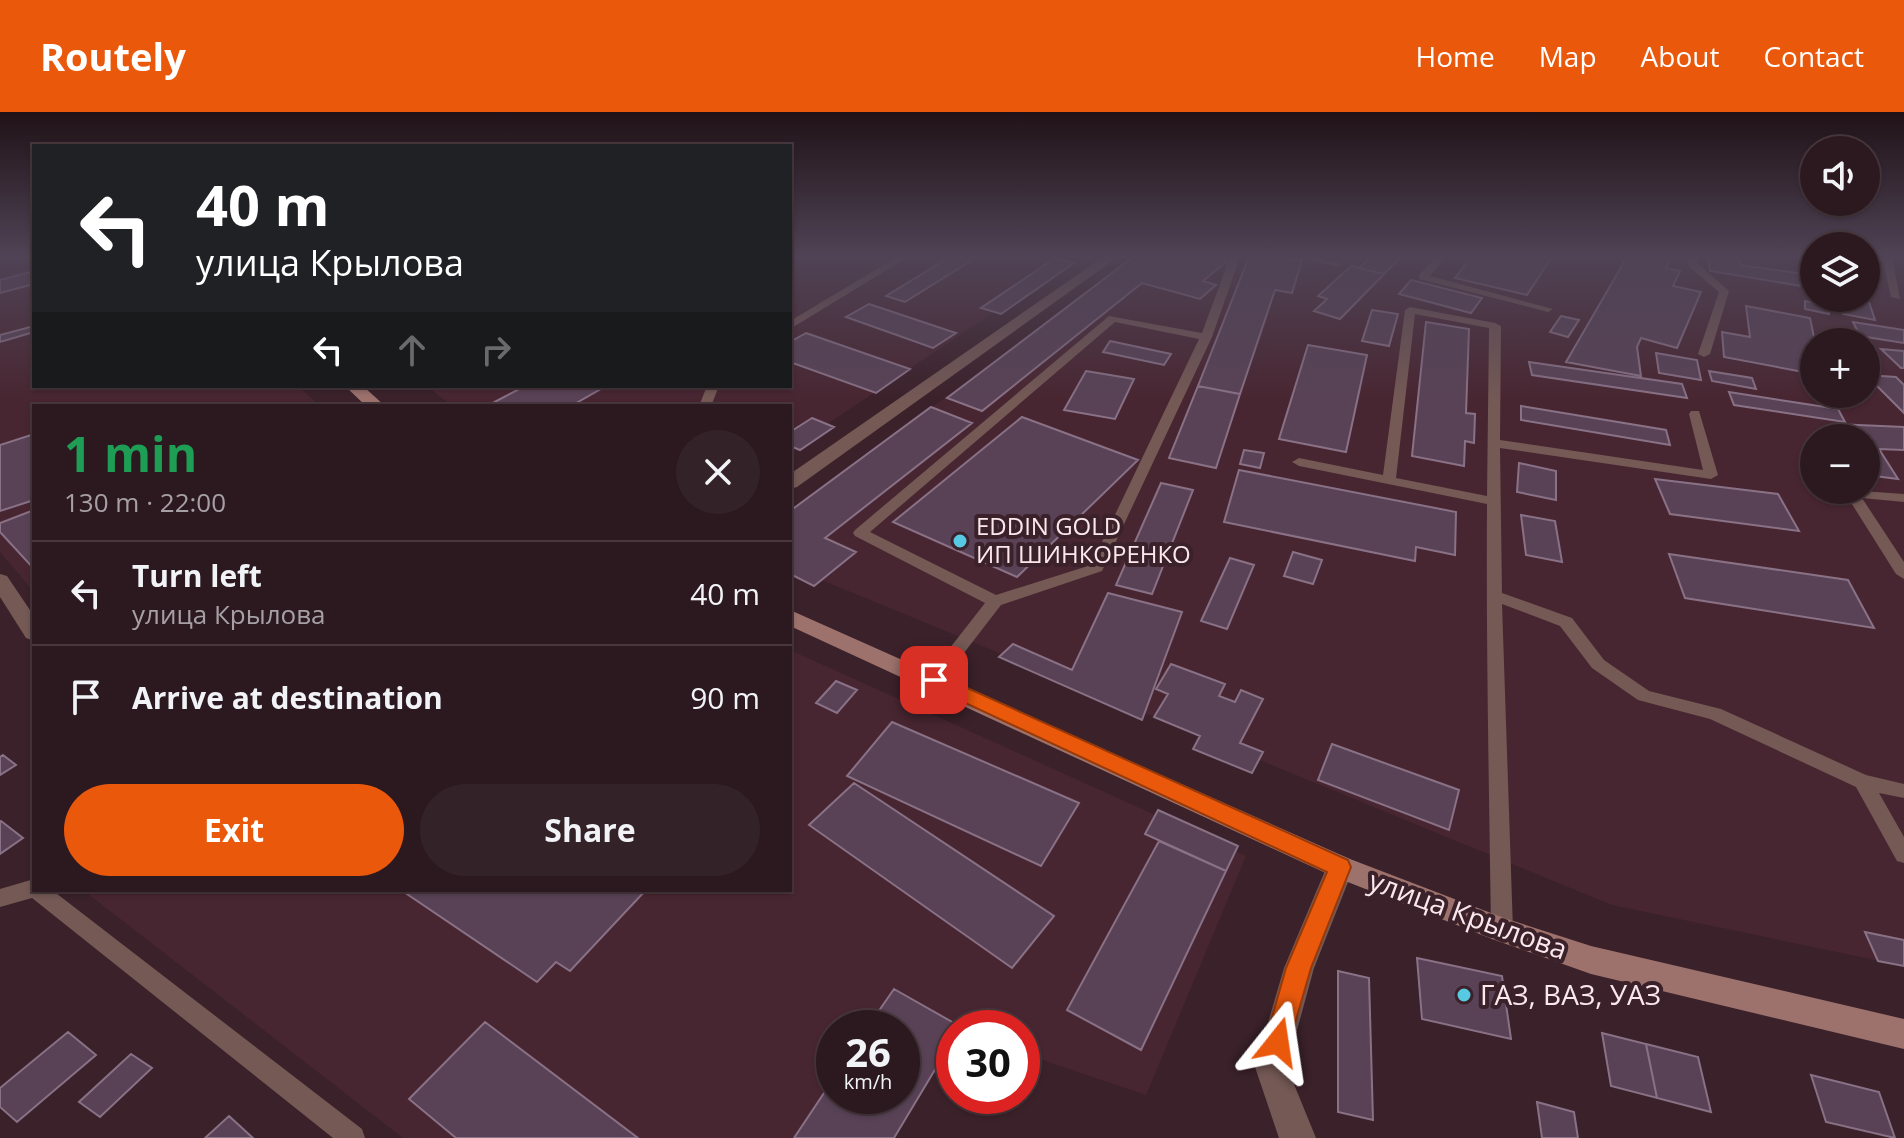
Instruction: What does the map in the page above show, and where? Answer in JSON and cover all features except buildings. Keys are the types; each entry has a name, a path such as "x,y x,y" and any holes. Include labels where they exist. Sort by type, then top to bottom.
{"main road":[{"path":"355,388 374,404"},
{"name":"улица Крылова","path":"792,618 1340,867 1502,930 1591,960 1904,1034"}],"street":[{"path":"792,482 1043,305"},
{"path":"0,581 32,630"},
{"path":"1299,1138 1294,1133 1271,1067 1299,968 1340,867"}],"lane":[{"path":"792,325 825,305"},
{"path":"934,680 995,601 1097,568 1206,337 1218,305"},
{"path":"1532,305 1548,309"},
{"path":"1704,354 1720,305"},
{"path":"1389,480 1410,310 1495,326 1493,595 1502,930"},
{"path":"995,601 860,533 1113,318 1206,337"},
{"path":"1493,443 1711,475 1695,414"},
{"path":"1299,462 1492,501"},
{"path":"1904,498 1852,493 1904,574"},
{"path":"1493,595 1566,622 1598,664 1644,696 1715,714 1863,782 1904,791"},
{"path":"1863,782 1904,855"},
{"path":"0,898 32,889"},
{"path":"37,892 353,1138"}],"shaded area":[{"path":"0,305 32,305 32,388 300,388 318,404 32,404 32,590 0,552"},
{"path":"792,305 1005,305 792,448 792,404 450,404 430,388 792,388"},
{"path":"1073,305 1800,305 1800,312 1880,312 1880,305 1904,305 1904,966 1612,905 792,568 792,509"},
{"path":"792,651 1246,856 1146,1095 1040,1059 1040,1010 936,1010 936,1059 920,1087 920,1010 816,1010 816,1114 905,1114 891,1138 403,1138 86,892 792,892"}],"place":[{"name":"EDDIN GOLD ИП ШИНКОРЕНКО","path":"960,541"},
{"name":"ГАЗ, ВАЗ, УАЗ","path":"1464,995"}],"route":[{"path":"934,680 1340,867 1299,968 1278,1042"}]}
